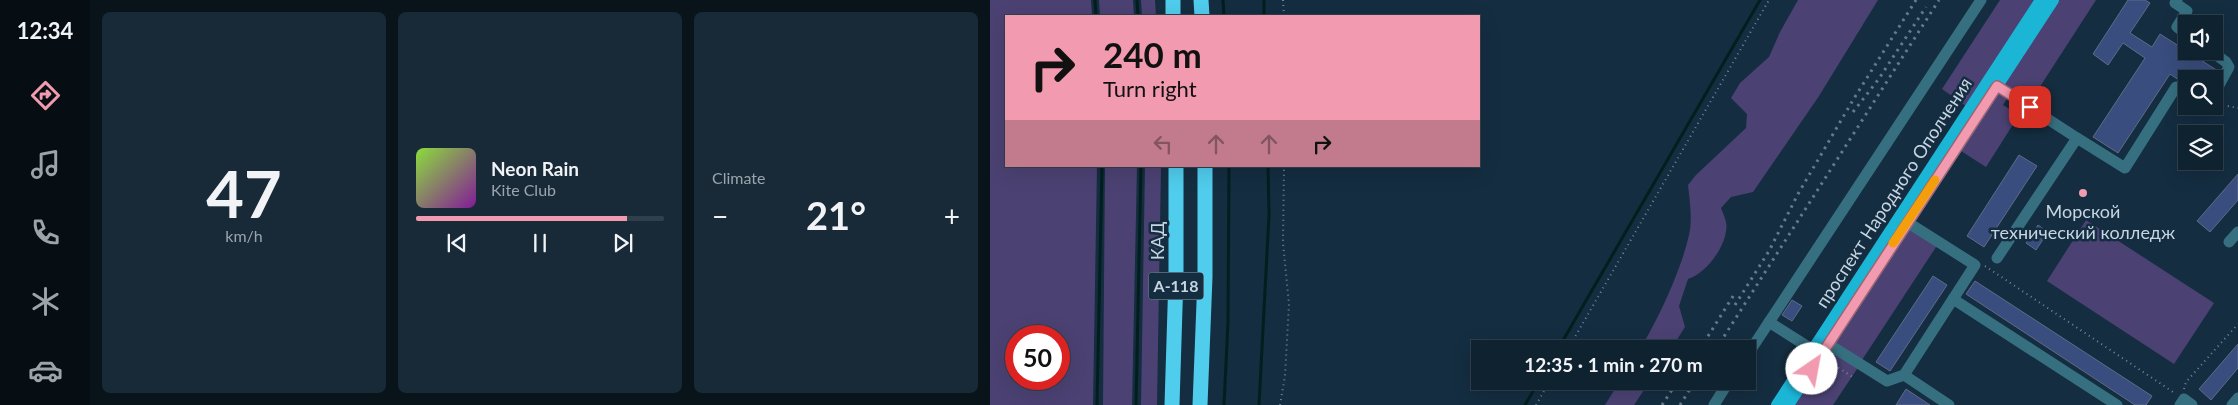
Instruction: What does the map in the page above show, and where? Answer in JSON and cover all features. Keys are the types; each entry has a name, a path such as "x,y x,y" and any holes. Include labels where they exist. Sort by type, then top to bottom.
{"highway":[{"path":"1173,0 1173,15"},
{"path":"1201,0 1202,15"},
{"name":"КАД","path":"1172,405 1176,276 1176,167"},
{"name":"А-118","path":"1200,405 1205,167"}],"main road":[{"name":"проспект Народного Ополчения","path":"1777,405 2040,0"},
{"name":"проспект Народного Ополчения","path":"1788,405 2053,0"}],"lane":[{"path":"1756,342 1981,0"},
{"path":"2177,0 2175,3 2187,11 2184,15"},
{"path":"2223,60 2228,67 2223,77"},
{"path":"1997,86 2125,168 2176,87 2178,88"},
{"path":"1997,258 2077,138"},
{"path":"1828,344 1887,381 1904,376 1975,265 1907,222"},
{"path":"2229,242 2238,232"},
{"path":"1953,299 2117,405"},
{"path":"1769,322 1813,350"},
{"path":"1904,376 1950,405"},
{"path":"1714,405 1723,390"}],"path":[{"path":"1283,0 1284,15"},
{"path":"1573,340 1769,0"},
{"path":"2223,105 2238,108"},
{"path":"1280,405 1285,376 1289,304 1282,243 1284,167"},
{"path":"1987,266 2186,403"},
{"path":"2186,403 2186,382 2238,324"},
{"path":"1825,360 1854,378"},
{"path":"1536,405 1545,390"}],"shaded area":[{"path":"990,0 1091,0 1092,15 1005,15 1005,167 1097,167 1093,405 990,405"},
{"path":"1099,0 1133,0 1134,15 1100,15"},
{"path":"1141,0 1155,0 1156,15 1142,15"},
{"path":"1798,0 1878,0 1819,96 1753,192 1731,197 1721,208 1726,225 1722,245 1713,260 1701,272 1688,279 1679,306 1685,327 1677,340 1645,340 1668,296 1690,233 1691,212 1688,185 1696,175 1746,128 1747,114 1731,98 1740,83 1769,57 1780,32"},
{"path":"2000,0 2034,0 1966,106 1942,89"},
{"path":"2059,0 2096,0 2030,102 2004,85"},
{"path":"2000,92 2008,97 2003,105 2019,115 1986,167 1961,151"},
{"path":"1105,167 1137,167 1132,405 1103,405"},
{"path":"1145,167 1161,167 1157,405 1141,405"},
{"path":"2086,220 2214,303 2174,364 2047,281"},
{"path":"1911,227 1938,244 1862,360 1835,343"},
{"path":"1832,348 1859,366 1833,405 1795,405"},
{"path":"1614,390 1644,390 1634,405 1605,405"}],"building":[{"path":"2128,0 2145,0 2150,3 2130,33 2152,47 2160,34 2178,45 2178,60 2201,60 2216,70 2178,70 2178,80 2170,74 2118,153 2093,137 2145,58 2123,43 2108,65 2093,54"},
{"path":"2019,155 2037,166 1984,247 1967,236"},
{"path":"2238,174 2238,200 2210,232 2197,221"},
{"path":"2038,225 2048,232 2036,250 2026,243"},
{"path":"1933,276 1947,285 1890,371 1876,362"},
{"path":"1975,281 2152,396 2146,405 2135,405 1966,294"},
{"path":"1792,300 1802,306 1792,321 1782,315"},
{"path":"2238,344 2238,368 2211,400 2199,389"},
{"path":"1906,389 1930,405 1896,405"}],"waterway":[{"path":"1095,0 1096,15"},
{"path":"1137,0 1138,15"},
{"path":"1223,0 1224,15"},
{"path":"1264,0 1264,15"},
{"path":"1563,340 1760,0"},
{"path":"1097,405 1102,167"},
{"path":"1136,405 1141,167"},
{"path":"1224,405 1228,322 1229,167"},
{"path":"1259,405 1269,215 1268,167"},
{"path":"1525,405 1534,390"}],"railway":[{"path":"1735,305 1769,251 1798,194 1853,100 1916,0"},
{"path":"1722,340 1939,0"},
{"path":"1853,112 1878,80 1926,7"},
{"path":"1706,340 1735,293"},
{"path":"1662,405 1672,390"},
{"path":"1680,405 1689,390"}],"slow traffic":[{"path":"1893,243 1935,180"}],"place":[{"name":"Морской технический колледж","path":"2083,193"}],"route":[{"path":"1812,369 1997,86 2030,107"}]}
